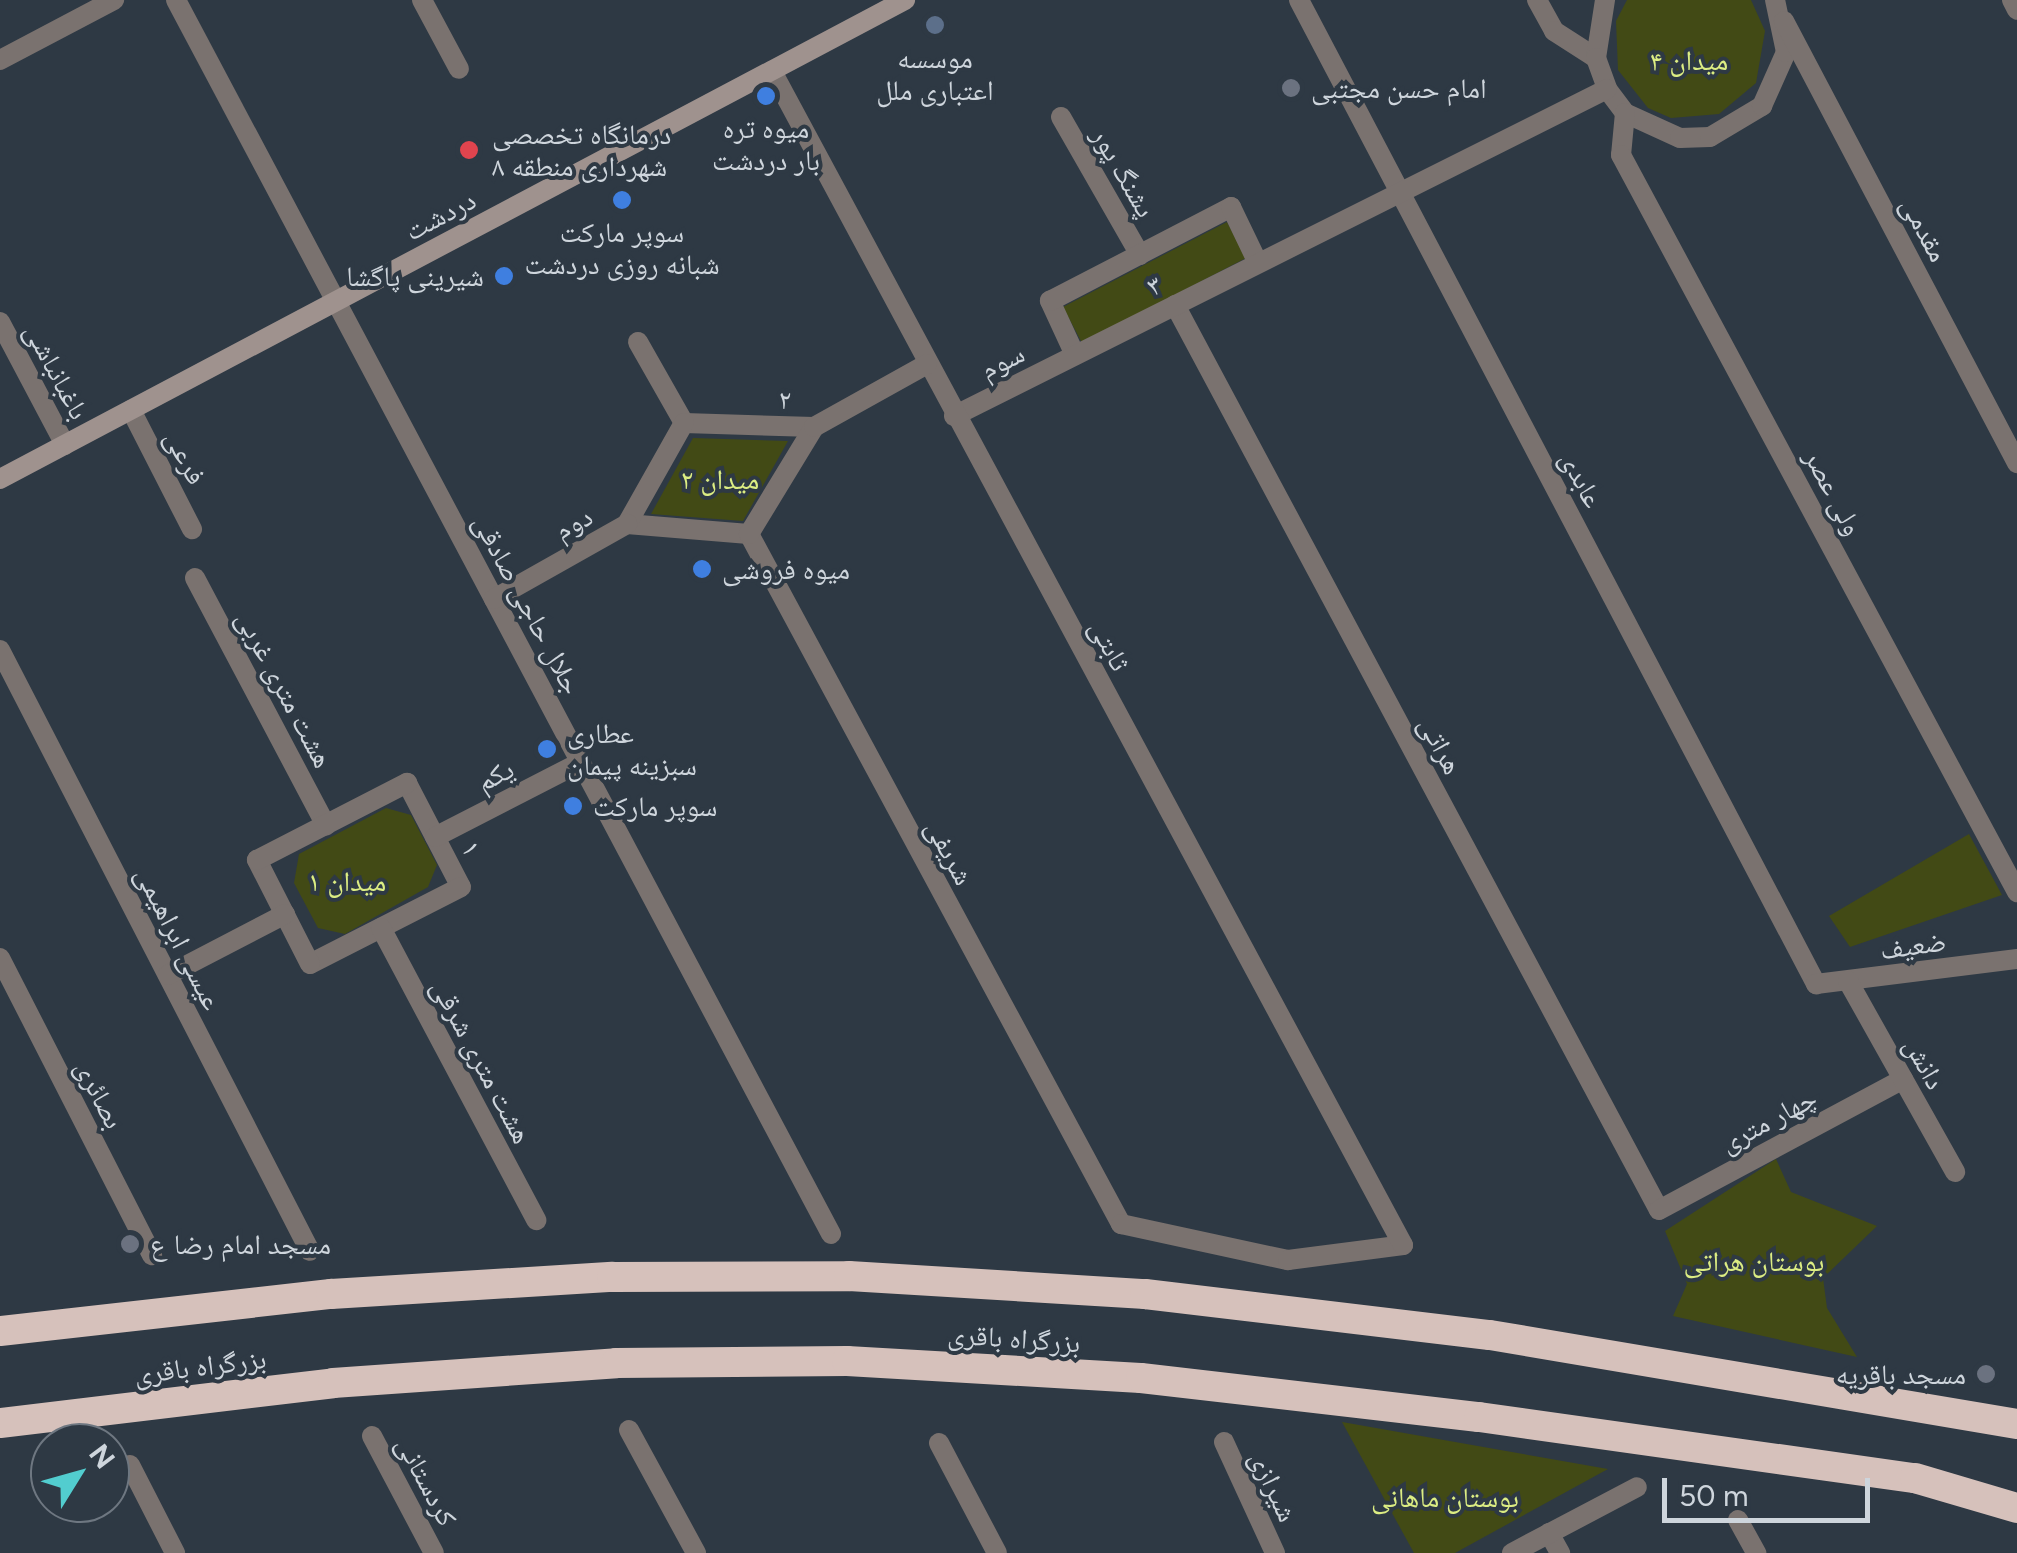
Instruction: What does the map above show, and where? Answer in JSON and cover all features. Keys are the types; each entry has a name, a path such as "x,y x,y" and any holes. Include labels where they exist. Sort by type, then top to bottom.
{"highway":[{"name":"بزرگراه باقری","path":"0,1330 350,1293 612,1277 849,1276 1145,1294 1490,1334 2017,1424"},
{"name":"بزرگراه باقری","path":"0,1423 352,1382 616,1363 847,1360 1140,1378 1478,1418 1915,1478 2017,1508"}],"main road":[{"name":"دردشت","path":"0,479 905,0"}],"street":[{"path":"0,60 114,0"},
{"name":"جلال حاجی صادقی","path":"176,0 831,1234"},
{"path":"422,0 459,69"},
{"name":"عابدی","path":"1299,0 1816,984"},
{"path":"1538,0 1554,31 1596,58"},
{"path":"1605,0 1596,58 1607,89 1626,113 1680,138 1738,126 1778,81 1784,21"},
{"name":"مقدمی","path":"1775,0 2017,462"},
{"path":"2012,0 2017,10"},
{"name":"ثابتی","path":"772,70 954,416 1403,1245"},
{"name":"۳","path":"1075,355 1607,89"},
{"name":"ولی عصر","path":"1626,113 1622,155 2017,892"},
{"name":"پشنگ پور","path":"1061,117 1140,255"},
{"path":"1075,355 1050,301 1231,208 1258,263"},
{"name":"هراتی","path":"1175,305 1659,1210"},
{"name":"باغبانباشی","path":"0,322 65,445"},
{"path":"638,342 684,423 627,524 749,534"},
{"name":"سوم","path":"954,416 1075,355"},
{"path":"814,427 927,364"},
{"name":"فرعی","path":"131,410 192,529"},
{"name":"۲","path":"684,423 814,427 749,534"},
{"name":"دوم","path":"494,599 627,524"},
{"name":"شریفی","path":"749,534 1120,1224 1225,1250 1288,1260 1403,1245"},
{"name":"هشت متری غربی","path":"195,578 326,825"},
{"name":"عیسی ابراهیمی","path":"0,650 310,1251"},
{"name":"یکم","path":"435,837 581,762"},
{"name":"۱","path":"407,783 435,837 460,887 310,964 257,860 407,783"},
{"path":"168,975 285,914"},
{"name":"هشت متری شرقی","path":"381,928 536,1220"},
{"name":"بصائری","path":"0,958 152,1254"},
{"name":"ضعیف","path":"1816,984 2017,958"},
{"name":"دانش","path":"1848,981 1955,1172"},
{"name":"چهار متری","path":"1659,1210 1903,1079"},
{"path":"629,1430 696,1553"},
{"name":"کردستانی","path":"372,1436 434,1553"},
{"name":"شیرازی","path":"1224,1442 1275,1553"},
{"path":"939,1443 997,1553"},
{"path":"130,1464 176,1553"},
{"path":"1512,1553 1638,1487"},
{"path":"1738,1520 1756,1553"},
{"path":"1550,1533 1560,1553"}],"green space":[{"name":"میدان ۴","path":"1627,0 1751,0 1765,31 1756,83 1719,114 1671,118 1648,108 1618,70 1616,21"},
{"path":"1227,222 1246,258 1082,343 1063,307"},
{"name":"میدان ۲","path":"693,438 788,441 743,521 651,514"},
{"name":"میدان ۱","path":"386,808 411,815 437,865 428,887 345,934 318,928 294,883 299,854"},
{"path":"1969,834 2002,895 1850,947 1829,916"},
{"name":"بوستان هراتی","path":"1776,1159 1791,1192 1877,1226 1823,1278 1827,1308 1857,1357 1673,1316 1687,1284 1665,1231"},
{"name":"بوستان ماهانی","path":"1342,1422 1608,1469 1455,1553 1414,1553"}],"place":[{"name":"موسسه اعتباری ملل","path":"935,25"},
{"name":"امام حسن مجتبی","path":"1291,88"},
{"name":"میوه تره بار دردشت","path":"766,96"},
{"name":"درمانگاه تخصصی شهرداری منطقه ۸","path":"469,150"},
{"name":"سوپر مارکت شبانه روزی دردشت","path":"622,200"},
{"name":"شیرینی پاگشا","path":"504,276"},
{"name":"میوه فروشی","path":"702,569"},
{"name":"عطاری سبزینه پیمان","path":"547,749"},
{"name":"سوپر مارکت","path":"573,806"},
{"name":"مسجد امام رضا ع","path":"130,1244"},
{"name":"مسجد باقریه","path":"1986,1374"}]}
